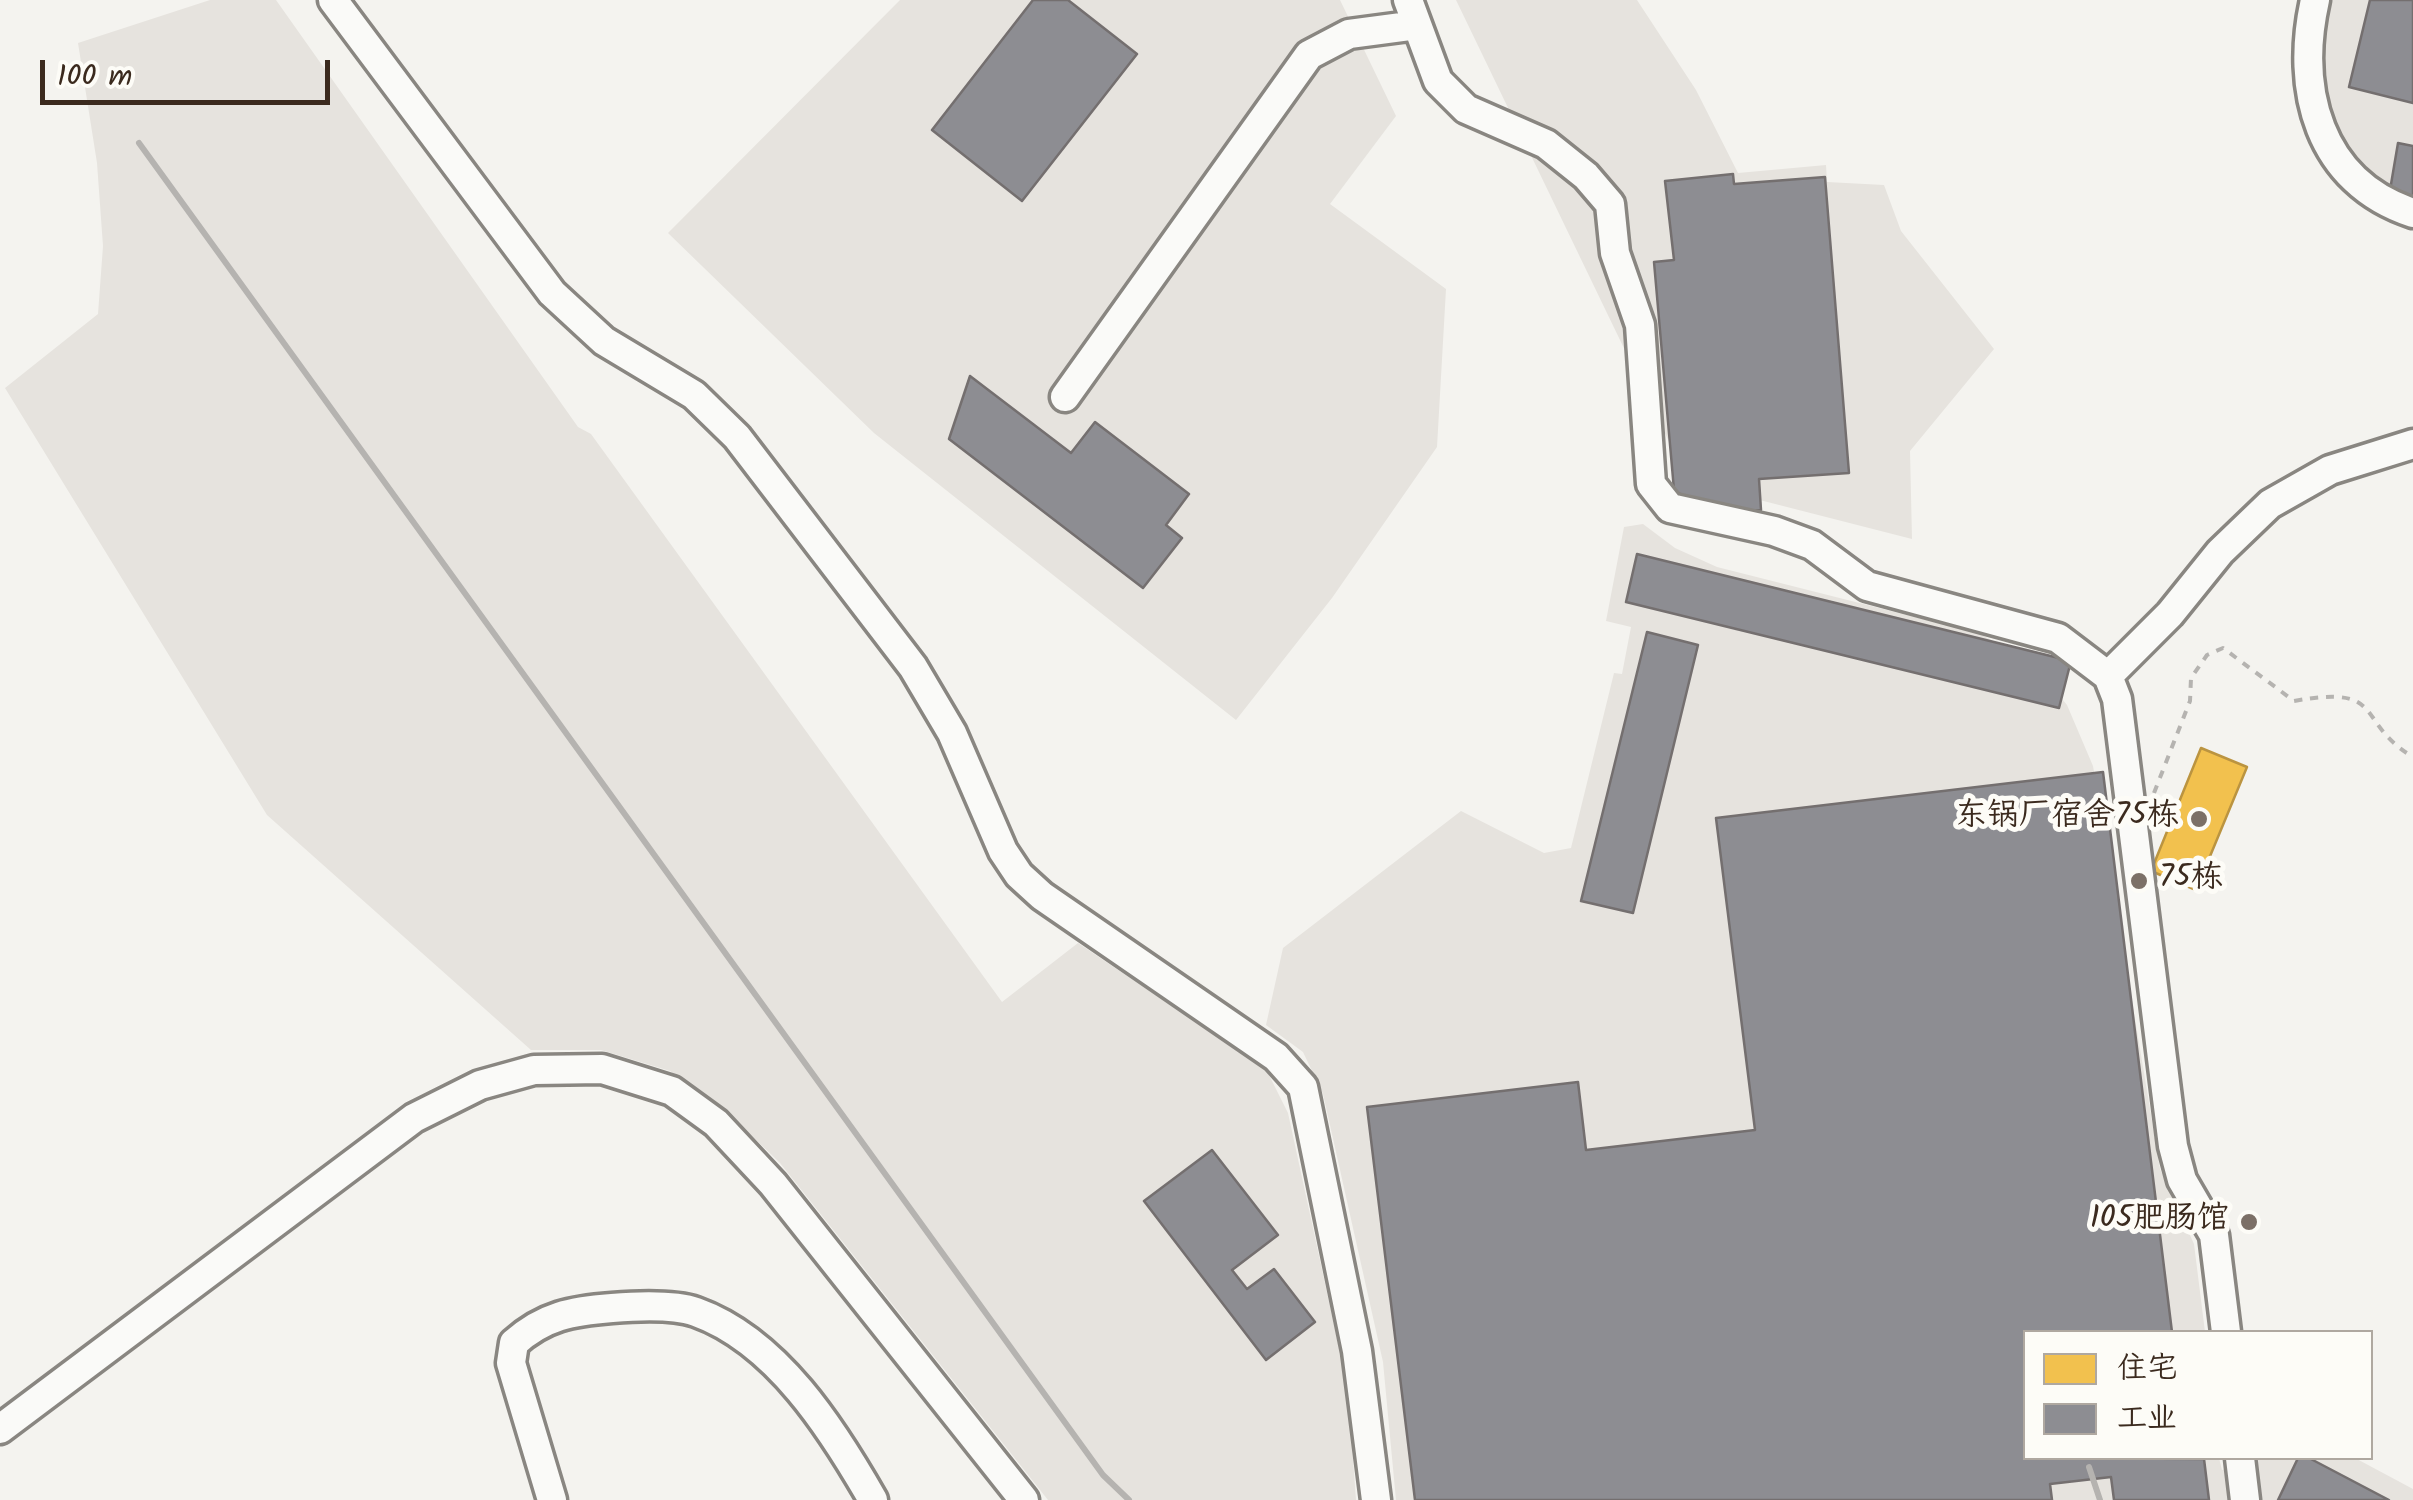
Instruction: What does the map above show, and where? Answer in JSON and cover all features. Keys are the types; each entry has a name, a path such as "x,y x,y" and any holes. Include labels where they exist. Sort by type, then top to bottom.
{"street":[{"path":"333,0 552,293 604,341 694,395 737,437 913,667 952,733 1003,851 1019,876 1042,896 1276,1057 1303,1087 1357,1351 1376,1500"},
{"path":"2315,0 2307,84 2320,134 2352,177 2393,206 2413,213"},
{"path":"1066,397 1308,55 1349,34 1412,12 1438,80 1466,109 1546,144 1586,176 1610,204 1615,252 1640,325 1650,484 1670,508 1774,531 1812,545 1867,586 2058,638 2108,676 2117,699 2174,1146 2182,1180 2214,1235 2226,1330"},
{"path":"2108,676 2170,614 2220,552 2270,504 2330,470 2413,444"},
{"path":"0,1429 414,1118 480,1085 534,1070 602,1069 672,1091 716,1123 773,1184 1024,1500"},
{"path":"552,1500 512,1363 514,1343 536,1323 572,1311 634,1306 694,1311 730,1330 768,1360 817,1412 873,1500"},
{"path":"2240,1460 2245,1500"}],"path":[{"path":"2148,808 2190,702 2192,678 2206,655 2223,648 2294,702 2334,694 2361,702 2401,750 2413,757"}],"shaded area":[{"path":"210,0 276,0 578,427 591,434 1002,1002 1078,943 1266,1069 1288,1113 1348,1389 1356,1500 1048,1500 780,1163 725,1110 670,1071 601,1050 531,1050 267,815 5,388 98,314 103,246 97,163 78,43"},
{"path":"900,0 1340,0 1396,116 1330,204 1446,289 1437,447 1332,598 1236,720 874,433 668,233"},
{"path":"1456,0 1637,0 1696,90 1738,173 1826,165 1827,182 1884,185 1901,231 1994,349 1910,451 1912,539 1744,496 1674,452"},
{"path":"2326,0 2413,0 2413,201 2394,194 2362,172 2333,138 2318,87"},
{"path":"1643,524 1675,548 1717,567 1978,633 2031,661 2067,705 2093,766 2160,1169 2194,1244 2205,1330 2023,1330 2023,1460 2220,1460 2222,1470 2259,1460 2359,1460 2413,1489 2413,1500 1396,1500 1383,1362 1323,1094 1303,1052 1266,1025 1283,948 1461,811 1544,853 1571,848 1614,673 1622,674 1631,627 1606,621 1624,527"}],"building: 住宅":[{"name":"东锅厂宿舍75栋","path":"2201,748 2247,767 2196,890 2151,871"}],"building: 工业":[{"path":"1033,0 1068,0 1137,54 1022,201 932,130"},
{"path":"2370,0 2413,0 2413,103 2349,87"},
{"path":"2398,143 2413,146 2413,206 2388,202"},
{"path":"1733,174 1734,184 1825,177 1849,473 1759,479 1761,510 1709,513 1674,490 1654,262 1674,260 1665,181"},
{"path":"970,376 1071,453 1095,422 1189,494 1166,525 1182,538 1143,588 949,439"},
{"path":"1637,554 2071,661 2059,708 1626,602"},
{"path":"1647,632 1698,645 1633,913 1581,901"},
{"path":"2103,772 2172,1330 2023,1330 2023,1460 2204,1460 2209,1500 2114,1500 2111,1477 2050,1484 2052,1500 1415,1500 1367,1107 1578,1082 1586,1150 1755,1130 1716,818"},
{"path":"1212,1150 1278,1235 1232,1270 1247,1289 1274,1269 1315,1322 1266,1360 1144,1201"},
{"path":"2297,1460 2313,1460 2389,1500 2278,1500"}],"railway":[{"path":"139,143 1103,1475 1129,1500"},
{"path":"2089,1467 2100,1500"}],"place":[{"name":"东锅厂宿舍75栋","path":"2199,819"},
{"name":"75栋","path":"2139,881"},
{"name":"105肥肠馆","path":"2249,1222"}]}
